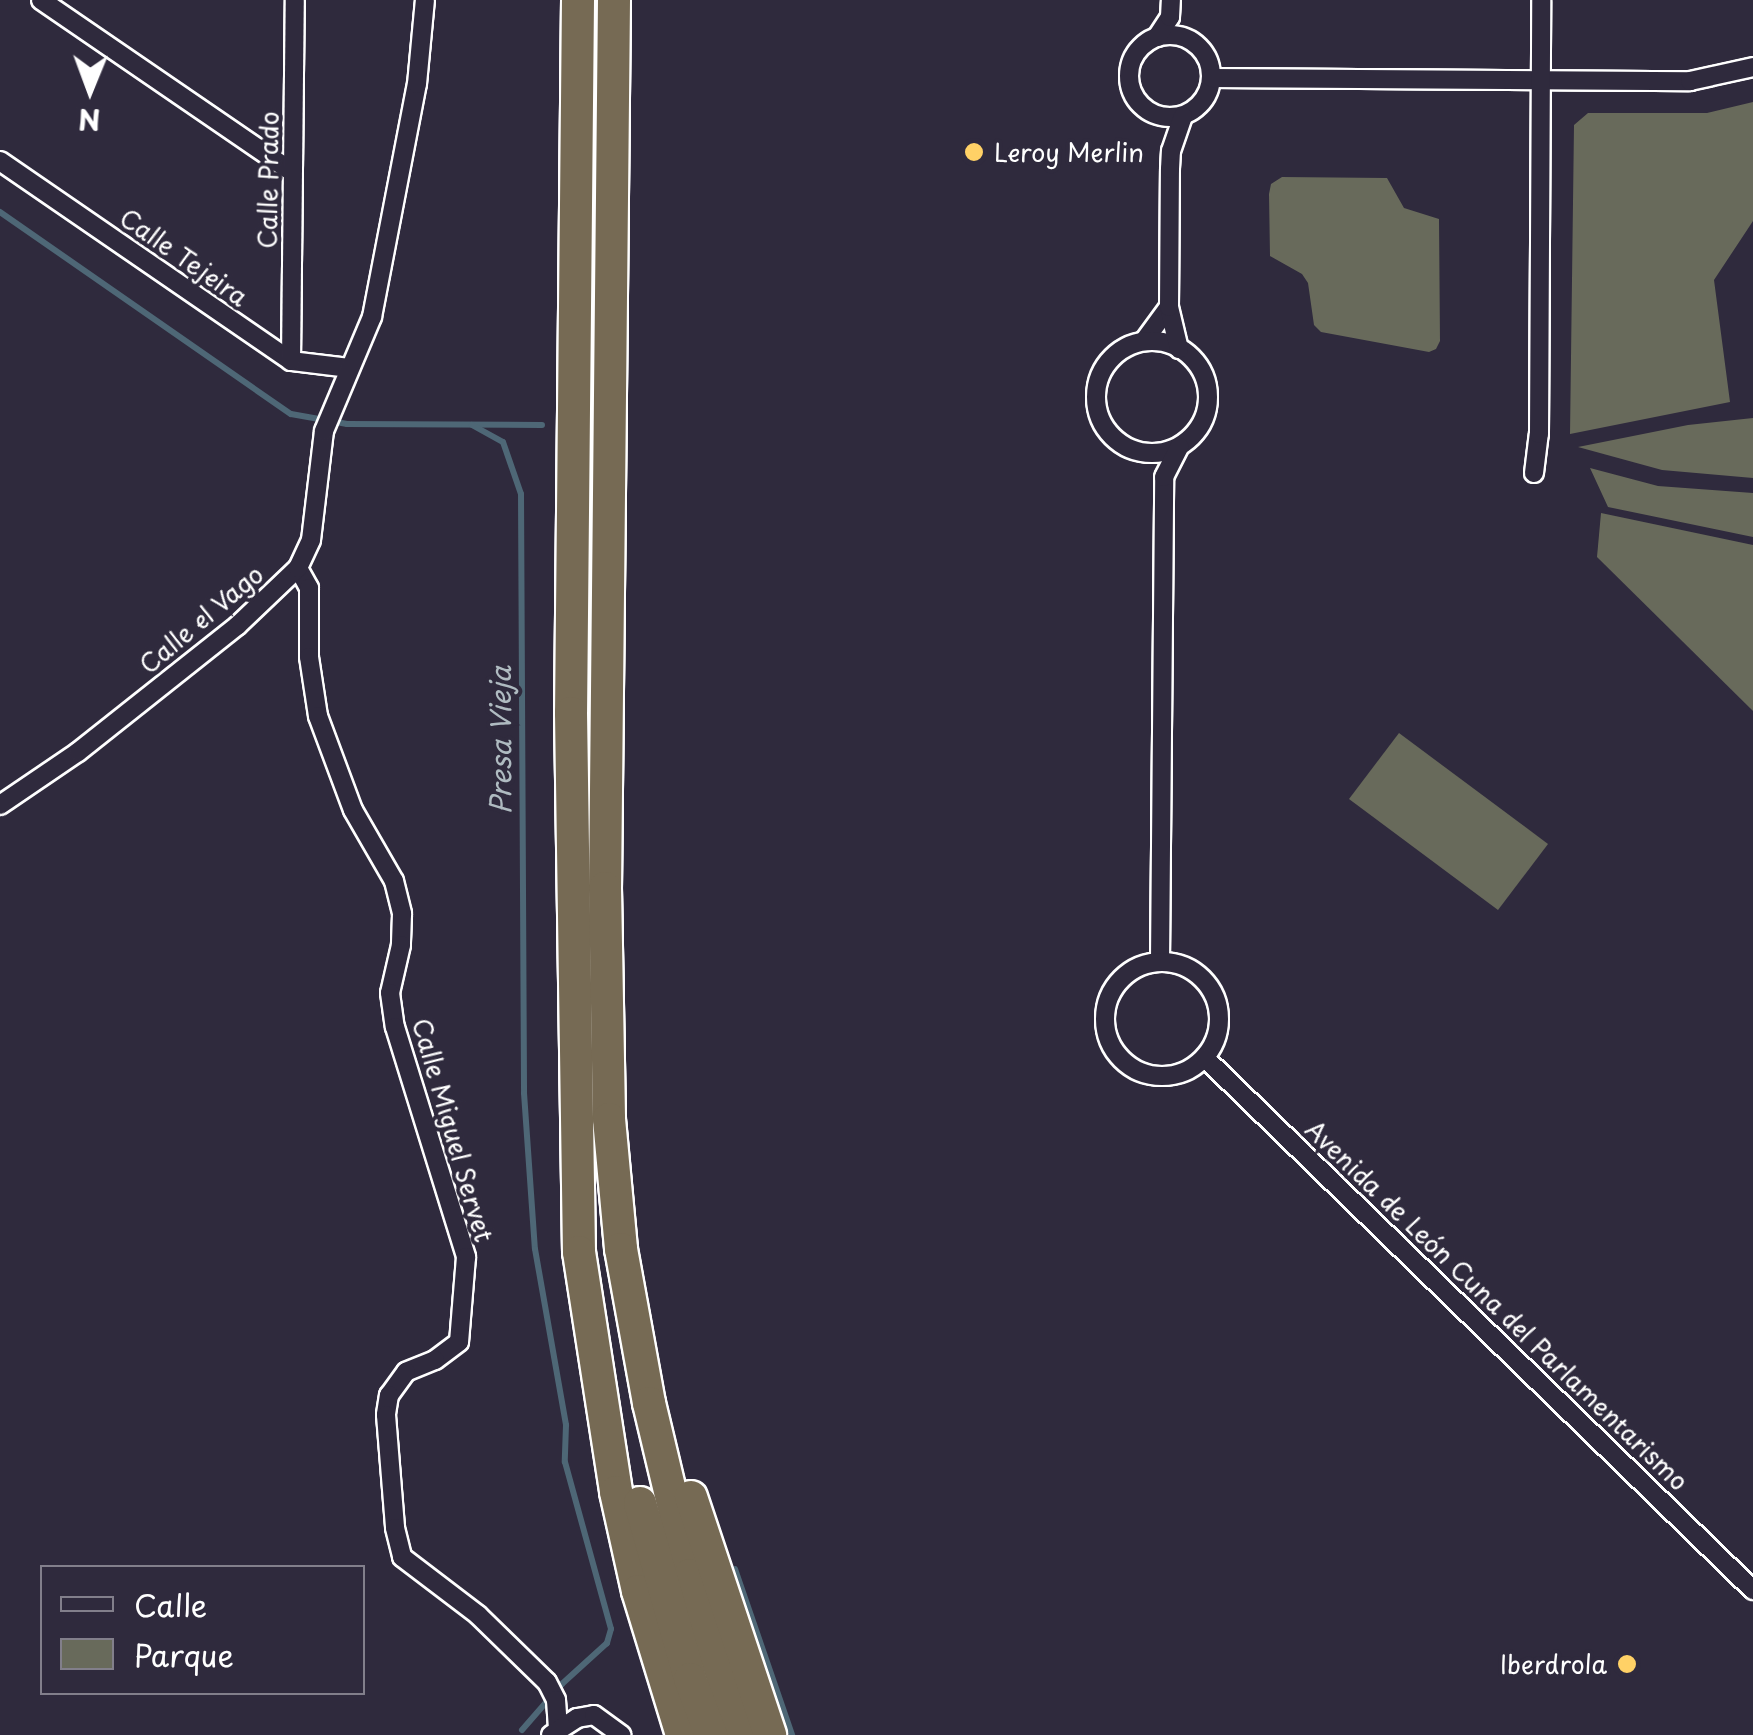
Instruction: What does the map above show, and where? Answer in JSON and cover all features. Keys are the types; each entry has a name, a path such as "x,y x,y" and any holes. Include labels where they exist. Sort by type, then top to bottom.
{"highway":[{"path":"578,0 572,712 579,1252 601,1403 638,1591 682,1735"},
{"path":"614,0 606,989 614,1184 646,1387 690,1575 741,1735"},
{"path":"606,989 626,1183 666,1400 685,1478 770,1735"},
{"path":"578,1119 592,1251 632,1472 690,1679 711,1735"}],"street":[{"path":"41,0 292,172"},
{"name":"Calle Prado","path":"290,361 295,0"},
{"name":"Calle el Vago","path":"0,805 78,752 237,626 298,568 311,540 329,420 372,317 417,84 425,0"},
{"path":"1534,473 1539,434 1541,0"},
{"path":"1170,8 1157,37 1136,52 1128,77 1137,101 1158,116 1170,150 1169,307 1180,348"},
{"path":"1170,8 1183,37 1204,52 1212,78 1204,101 1183,116 1170,150"},
{"path":"1157,37 1183,37"},
{"path":"1212,78 1690,81 1753,67"},
{"path":"1158,116 1183,116"},
{"name":"Calle Tejeira","path":"0,161 290,361 349,368"},
{"path":"1164,477 1146,454 1113,438 1102,424 1096,389 1112,357 1144,342 1169,307"},
{"path":"1144,342 1180,348 1194,360 1208,392 1201,425 1179,447 1164,477 1160,962"},
{"path":"1146,454 1179,447"},
{"name":"Calle Miguel Servet","path":"298,568 308,588 309,657 318,716 353,810 394,880 402,914 401,945 390,993 395,1026 466,1257 458,1342 435,1360 406,1372 389,1395 386,1415 402,1557 478,1615 548,1682 556,1700 554,1731 594,1714 622,1735"},
{"path":"1160,962 1192,970 1215,997 1219,1030 1204,1058 1190,1070 1153,1076 1120,1058 1105,1025 1113,989 1141,965 1160,962"},
{"name":"Avenida de León Cuna del Parlamentarismo","path":"1204,1058 1753,1590"}],"green space":[{"path":"1753,102 1753,221 1714,280 1730,402 1570,434 1574,125 1588,113 1707,113"},
{"path":"1282,177 1387,178 1404,208 1439,219 1440,341 1436,349 1429,352 1321,332 1314,325 1308,283 1302,274 1270,256 1269,194 1271,184"},
{"path":"1753,418 1753,478 1662,470 1578,447 1688,425"},
{"path":"1590,468 1658,486 1753,493 1753,537 1608,507"},
{"path":"1601,513 1753,545 1753,711 1597,557"},
{"path":"1399,733 1548,844 1498,910 1349,799"}],"waterway":[{"name":"Presa Vieja","path":"0,212 291,414 347,424 542,425"},
{"name":"Presa Vieja","path":"472,425 503,442 521,494 524,1093 535,1249 566,1425 565,1462 611,1629 607,1643 562,1684 522,1730"},
{"name":"Presa Vieja","path":"735,1569 792,1735"}],"place":[{"name":"Leroy Merlin","path":"974,152"},
{"name":"Iberdrola","path":"1627,1664"}]}
